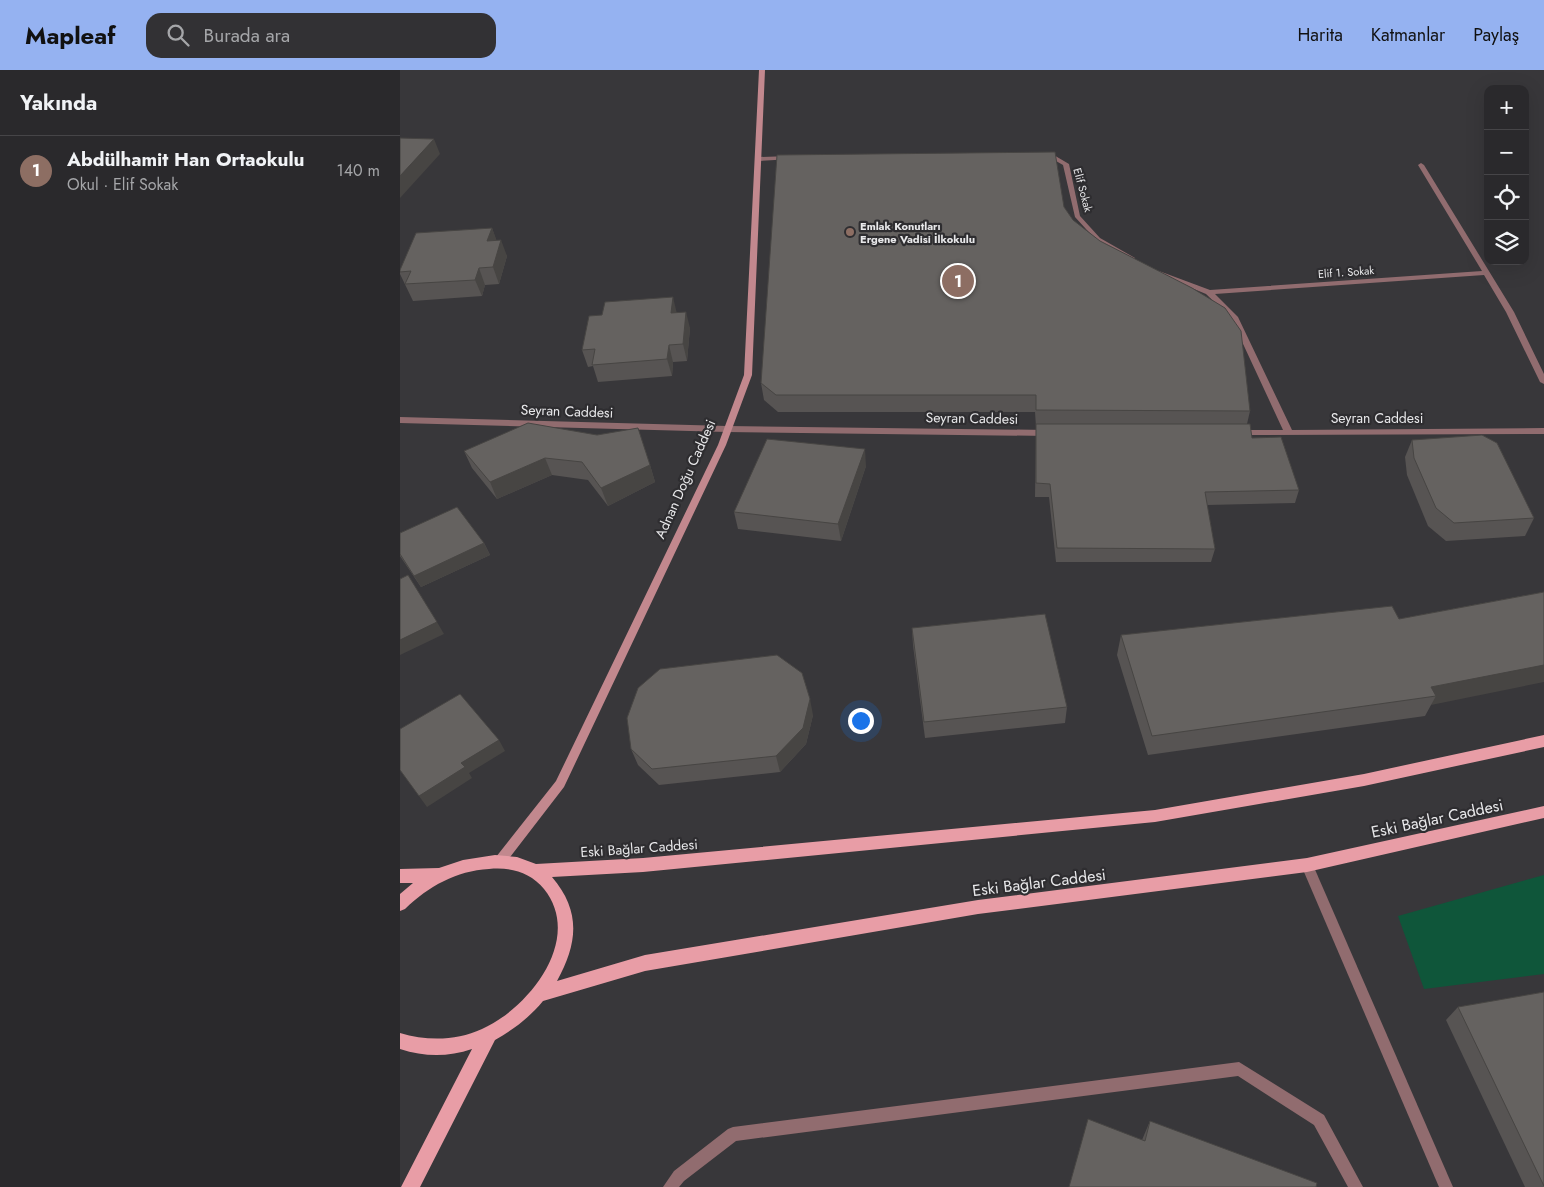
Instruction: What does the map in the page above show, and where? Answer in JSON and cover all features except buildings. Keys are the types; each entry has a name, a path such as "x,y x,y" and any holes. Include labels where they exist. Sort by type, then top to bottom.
{"main road":[{"name":"Eski Bağlar Caddesi","path":"536,871 653,864 1155,816 1364,780 1544,741"},
{"name":"Eski Bağlar Caddesi","path":"540,994 645,963 978,907 1307,865 1544,812"},
{"path":"400,904 408,895 439,875 469,864 500,861 519,864 536,871 552,884 562,902 566,923 564,946 555,971 540,994 517,1017 489,1035 453,1047 419,1048 400,1041"},
{"path":"400,876 439,875"},
{"path":"410,1187 489,1035"}],"street":[{"name":"Adnan Doğu Caddesi","path":"500,861 560,784 722,445 748,375 762,70"},
{"name":"Elif Sokak","path":"1040,155 1050,155 1066,164 1077,216 1098,239 1142,264"},
{"path":"758,159 797,158"},
{"path":"1421,165 1510,312 1544,382"},
{"path":"1150,269 1208,292 1234,317 1289,432"},
{"name":"Elif 1. Sokak","path":"1208,292 1486,273"},
{"name":"Seyran Caddesi","path":"400,420 727,429 1056,433"},
{"name":"Seyran Caddesi","path":"1231,433 1544,431"},
{"path":"1307,865 1446,1187"},
{"path":"670,1187 679,1176 732,1134 1239,1069 1319,1120 1356,1187"}],"green space":[{"path":"1544,875 1544,974 1424,989 1398,916"}],"place":[{"name":"Emlak Konutları Ergene Vadisi İlkokulu","path":"850,232"},
{"name":"Abdülhamit Han Ortaokulu","path":"958,281"}]}
